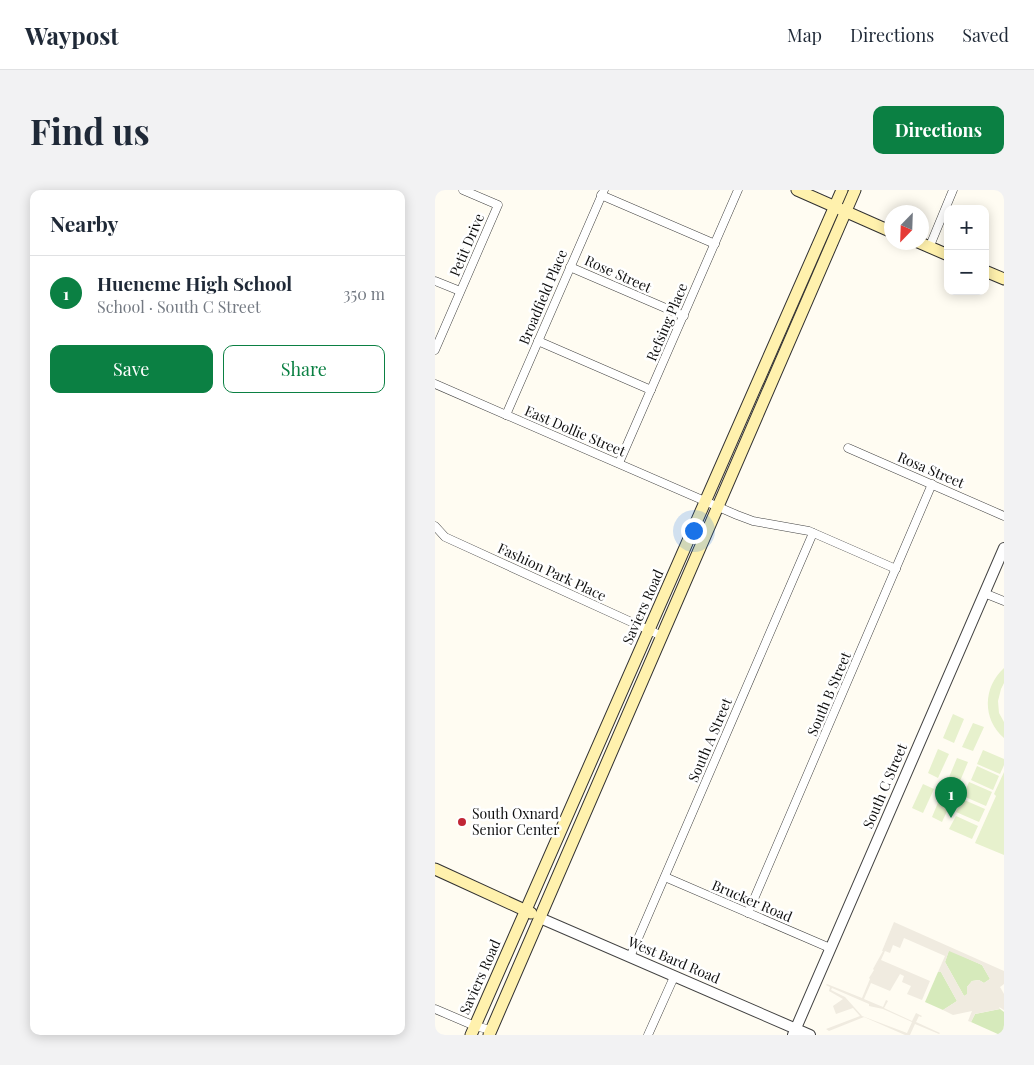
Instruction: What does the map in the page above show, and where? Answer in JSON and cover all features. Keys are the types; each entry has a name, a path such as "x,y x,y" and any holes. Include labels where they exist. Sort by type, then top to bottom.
{"main road":[{"path":"797,190 884,229"},
{"name":"Saviers Road","path":"473,1031 841,190"},
{"name":"Saviers Road","path":"490,1033 855,190"},
{"path":"929,248 944,254"},
{"path":"989,273 1004,279"},
{"name":"West Bard Road","path":"435,869 539,918"}],"street":[{"name":"Petit Drive","path":"435,350 497,205 463,190"},
{"name":"Refsing Place","path":"619,463 738,190"},
{"path":"929,248 953,190"},
{"path":"602,192 715,244"},
{"name":"Broadfield Place","path":"506,414 602,192"},
{"name":"Rose Street","path":"570,266 683,316"},
{"path":"435,280 460,291"},
{"path":"538,341 651,390"},
{"name":"East Dollie Street","path":"435,384 718,507 753,521 813,532 896,569"},
{"name":"Rosa Street","path":"848,448 1004,516"},
{"name":"South B Street","path":"748,913 932,484"},
{"name":"Fashion Park Place","path":"435,526 445,537 662,636"},
{"name":"South A Street","path":"630,958 813,532"},
{"name":"South C Street","path":"795,1032 1004,548"},
{"path":"984,593 1004,601"},
{"name":"Brucker Road","path":"665,877 830,948"},
{"name":"West Bard Road","path":"539,918 795,1032 810,1035"},
{"path":"648,1035 674,977"},
{"path":"435,1010 473,1031 490,1033"}],"green space":[{"path":"1004,668 1004,683 998,701 999,713 1004,722 1004,738 992,722 988,703 992,684"},
{"path":"953,714 964,719 954,743 943,738"},
{"path":"973,723 984,727 973,751 962,747"},
{"path":"938,749 949,754 938,778 928,773"},
{"path":"983,750 1004,759 1004,765 1000,774 977,764"},
{"path":"957,758 968,762 958,786 947,782"},
{"path":"977,766 999,776 993,790 971,780"},
{"path":"1004,772 1004,855 975,843 996,796 994,794"},
{"path":"969,782 992,792 986,806 963,796"},
{"path":"923,784 934,789 923,813 912,808"},
{"path":"942,793 953,798 942,822 932,817"},
{"path":"962,799 985,809 979,822 956,812"},
{"path":"956,816 978,826 972,839 949,829"},
{"path":"949,950 982,965 990,979 984,983 979,980 972,981 967,987 968,994 964,996 945,962"},
{"path":"938,972 941,972 957,1001 943,1010 925,1002"},
{"path":"1000,1009 1004,1012 1004,1035 971,1022 975,1014"}],"shaded area":[{"path":"894,922 1004,971 1004,984 1000,987 1004,994 1004,1010 999,1007 1000,1009 975,1014 971,1022 968,1021 972,1011 953,1015 943,1010 957,1001 941,972 938,972 945,956 904,938 900,948 893,945 890,953 885,951 881,960 930,981 922,1000 907,994 911,986 902,982 904,976 900,974 890,991 871,983 864,999 883,1007 886,1000 888,1001 884,1008 912,1021 916,1013 922,1016 919,1016 916,1022 940,1033 915,1024 910,1035 905,1035 864,1017 829,1031 826,1029 860,1016 853,1008 836,1014 833,1006 843,999 829,991 830,987 826,985 862,998","holes":["949,951 982,965 990,979 984,983 979,980 972,981 967,987 967,994 964,996 945,962","832,988 869,1004 869,1006 883,1009 912,1022 907,1033 862,1016 845,997 831,990"]}],"place":[{"name":"Hueneme High School","path":"951,818"},
{"name":"South Oxnard Senior Center","path":"462,822"}]}
